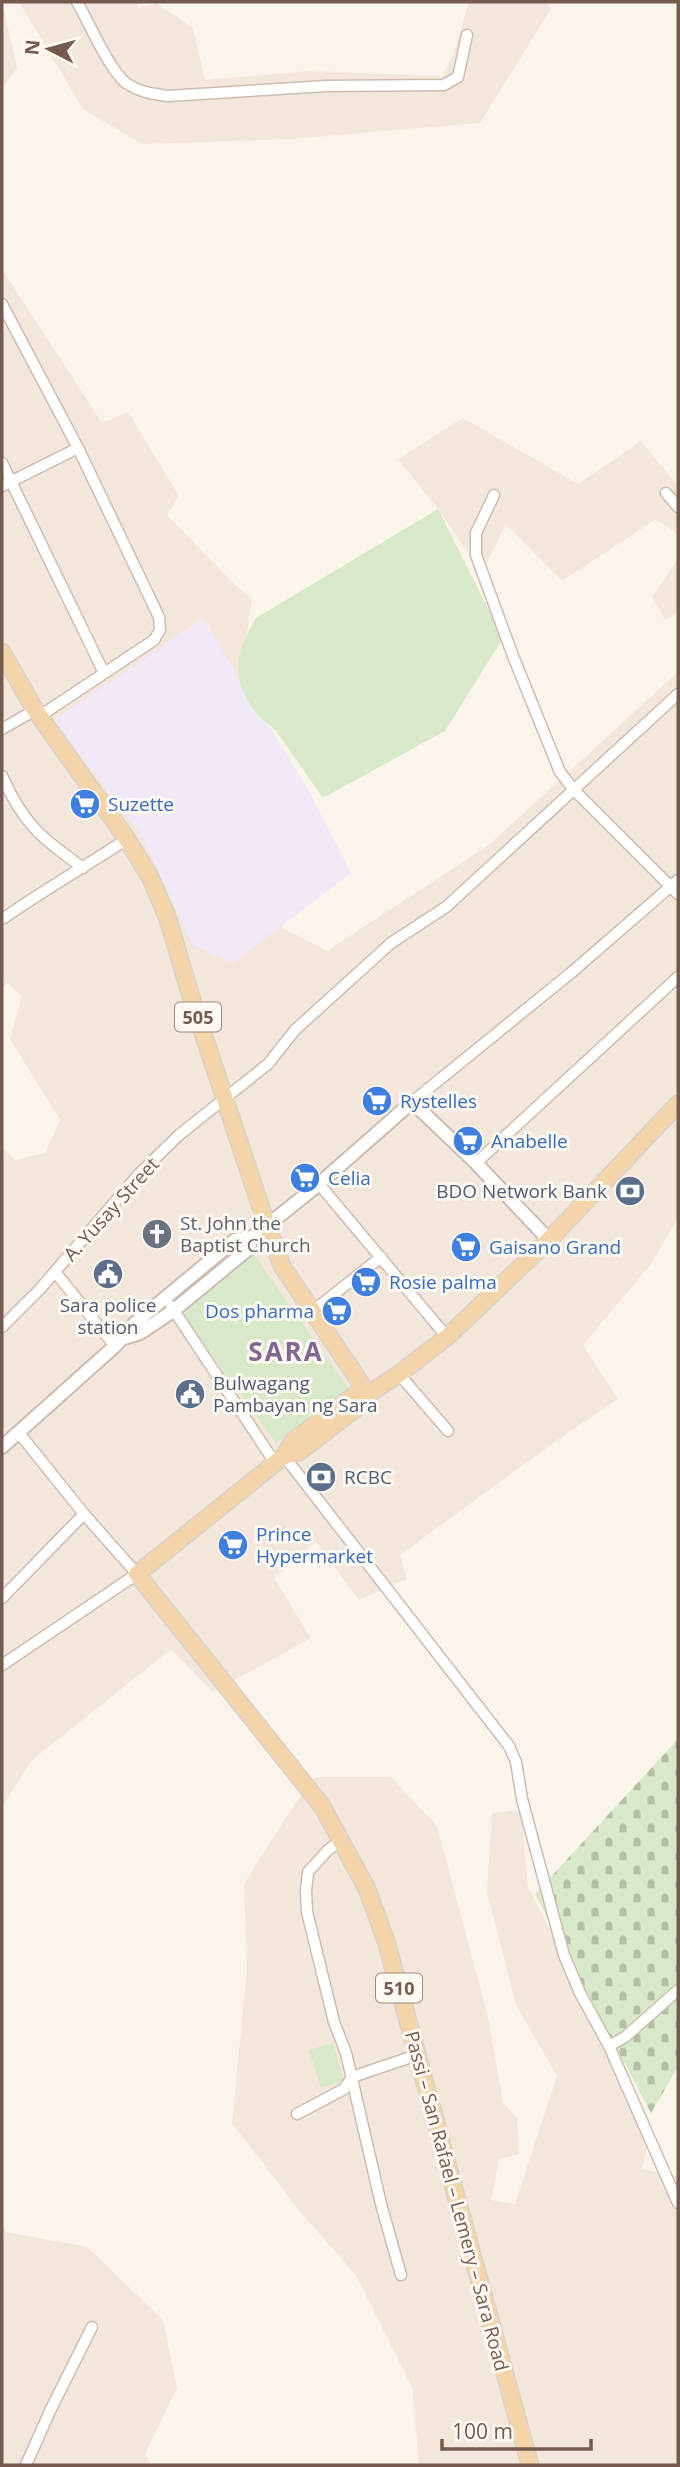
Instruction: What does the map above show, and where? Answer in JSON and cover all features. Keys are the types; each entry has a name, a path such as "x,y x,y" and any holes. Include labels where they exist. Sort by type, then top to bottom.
{"main road":[{"name":"505","path":"2,652 38,713 127,839 150,877 166,916 282,1266 367,1390"},
{"path":"137,1574 279,1460 299,1452 358,1407 367,1390 399,1374 447,1337 549,1240 678,1104"},
{"name":"Passi – San Rafael – Lemery – Sara Road","path":"137,1574 322,1806 367,1889 386,1941 530,2465"}],"street":[{"path":"77,2 113,67 125,82 143,92 169,96 326,86 444,85 458,76 467,36"},
{"path":"2,304 78,448 159,617 160,630 154,640 104,673 38,713 2,729"},
{"path":"6,484 78,448"},
{"path":"2,463 6,484 104,673"},
{"path":"666,493 678,507"},
{"path":"120,1342 140,1333 173,1311 247,1250 253,1237 319,1184 412,1101 676,886 574,790 560,772 476,555 476,533 494,495"},
{"name":"A. Yusay Street","path":"2,1327 55,1272 139,1174 179,1135 268,1064 295,1030 391,943 446,907 678,694"},
{"path":"2,776 26,821 44,840 83,869"},
{"path":"4,918 127,839"},
{"path":"476,1163 678,977"},
{"path":"412,1101 549,1240"},
{"path":"319,1184 447,1337"},
{"path":"2,1447 120,1342 135,1323 235,1240 253,1237"},
{"path":"313,1311 381,1257"},
{"path":"55,1272 120,1342"},
{"path":"167,1297 173,1311 279,1460 509,1746 516,1762 522,1799 564,1955 580,1993 609,2046 678,2203"},
{"path":"399,1374 448,1431"},
{"path":"2,1665 137,1574 84,1514 19,1433"},
{"path":"2,1598 84,1514"},
{"path":"342,1840 328,1850 308,1872 307,1912 334,2022 346,2053 381,2204 401,2275"},
{"path":"609,2046 625,2037 678,1990"},
{"path":"297,2114 344,2089 352,2077 417,2055"},
{"path":"26,2465 92,2327"}],"shaded area":[{"path":"2,2 17,68 2,89"},
{"path":"19,2 136,2 138,7 157,4 193,28 205,80 309,71 442,76 453,56 469,2 547,2 551,9 480,123 292,139 142,144 83,109"},
{"path":"2,269 102,423 128,412 179,496 167,515 234,584 252,598 246,640 268,920 327,951 490,844 678,672 678,1217 651,1264 583,1345 618,1399 400,1555 407,1579 359,1600 316,1542 274,1578 311,1638 213,1692 171,1649 32,1760 2,1807 2,1147 15,1160 45,1153 60,1120 10,1039 22,996 7,983 2,989"},
{"path":"463,418 578,484 641,441 678,486 678,534 656,519 562,581 506,524 482,573 438,509 398,459"},
{"path":"678,559 678,612 665,620 652,597"},
{"path":"203,618 306,786 351,873 233,963 193,945 142,836 54,720"},
{"path":"316,1777 391,1777 437,1826 488,2017 503,2103 517,2118 519,2154 499,2159 491,2200 515,2204 557,2076 516,2005 487,1892 492,1813 521,1810 528,1887 652,2127 642,2169 678,2177 678,2465 419,2465 412,2387 356,2275 302,2214 232,2123 247,1969 244,1884 294,1805"},
{"path":"2,2223 6,2232 87,2247 163,2320 177,2388 145,2454 152,2465 2,2465"}],"green space":[{"path":"438,509 503,638 445,731 323,798 276,731 258,715 248,700 242,688 238,666 243,643 256,618"},
{"path":"252,1252 349,1389 276,1443 179,1310"},
{"path":"678,1739 678,2067 651,2113 535,1894"},
{"path":"333,2043 344,2081 321,2088 309,2050"}],"place":[{"name":"Suzette","path":"85,804"},
{"name":"Rystelles","path":"377,1101"},
{"name":"Anabelle","path":"468,1141"},
{"name":"Celia","path":"305,1178"},
{"name":"BDO Network Bank","path":"630,1191"},
{"name":"St. John the Baptist Church","path":"157,1234"},
{"name":"Gaisano Grand","path":"466,1247"},
{"name":"Sara police station","path":"108,1274"},
{"name":"Rosie palma","path":"366,1282"},
{"name":"Dos pharma","path":"337,1311"},
{"name":"Bulwagang Pambayan ng Sara","path":"190,1394"},
{"name":"RCBC","path":"321,1477"},
{"name":"Prince Hypermarket","path":"233,1545"}],"district":[{"name":"SARA","path":"286,1351"}]}
